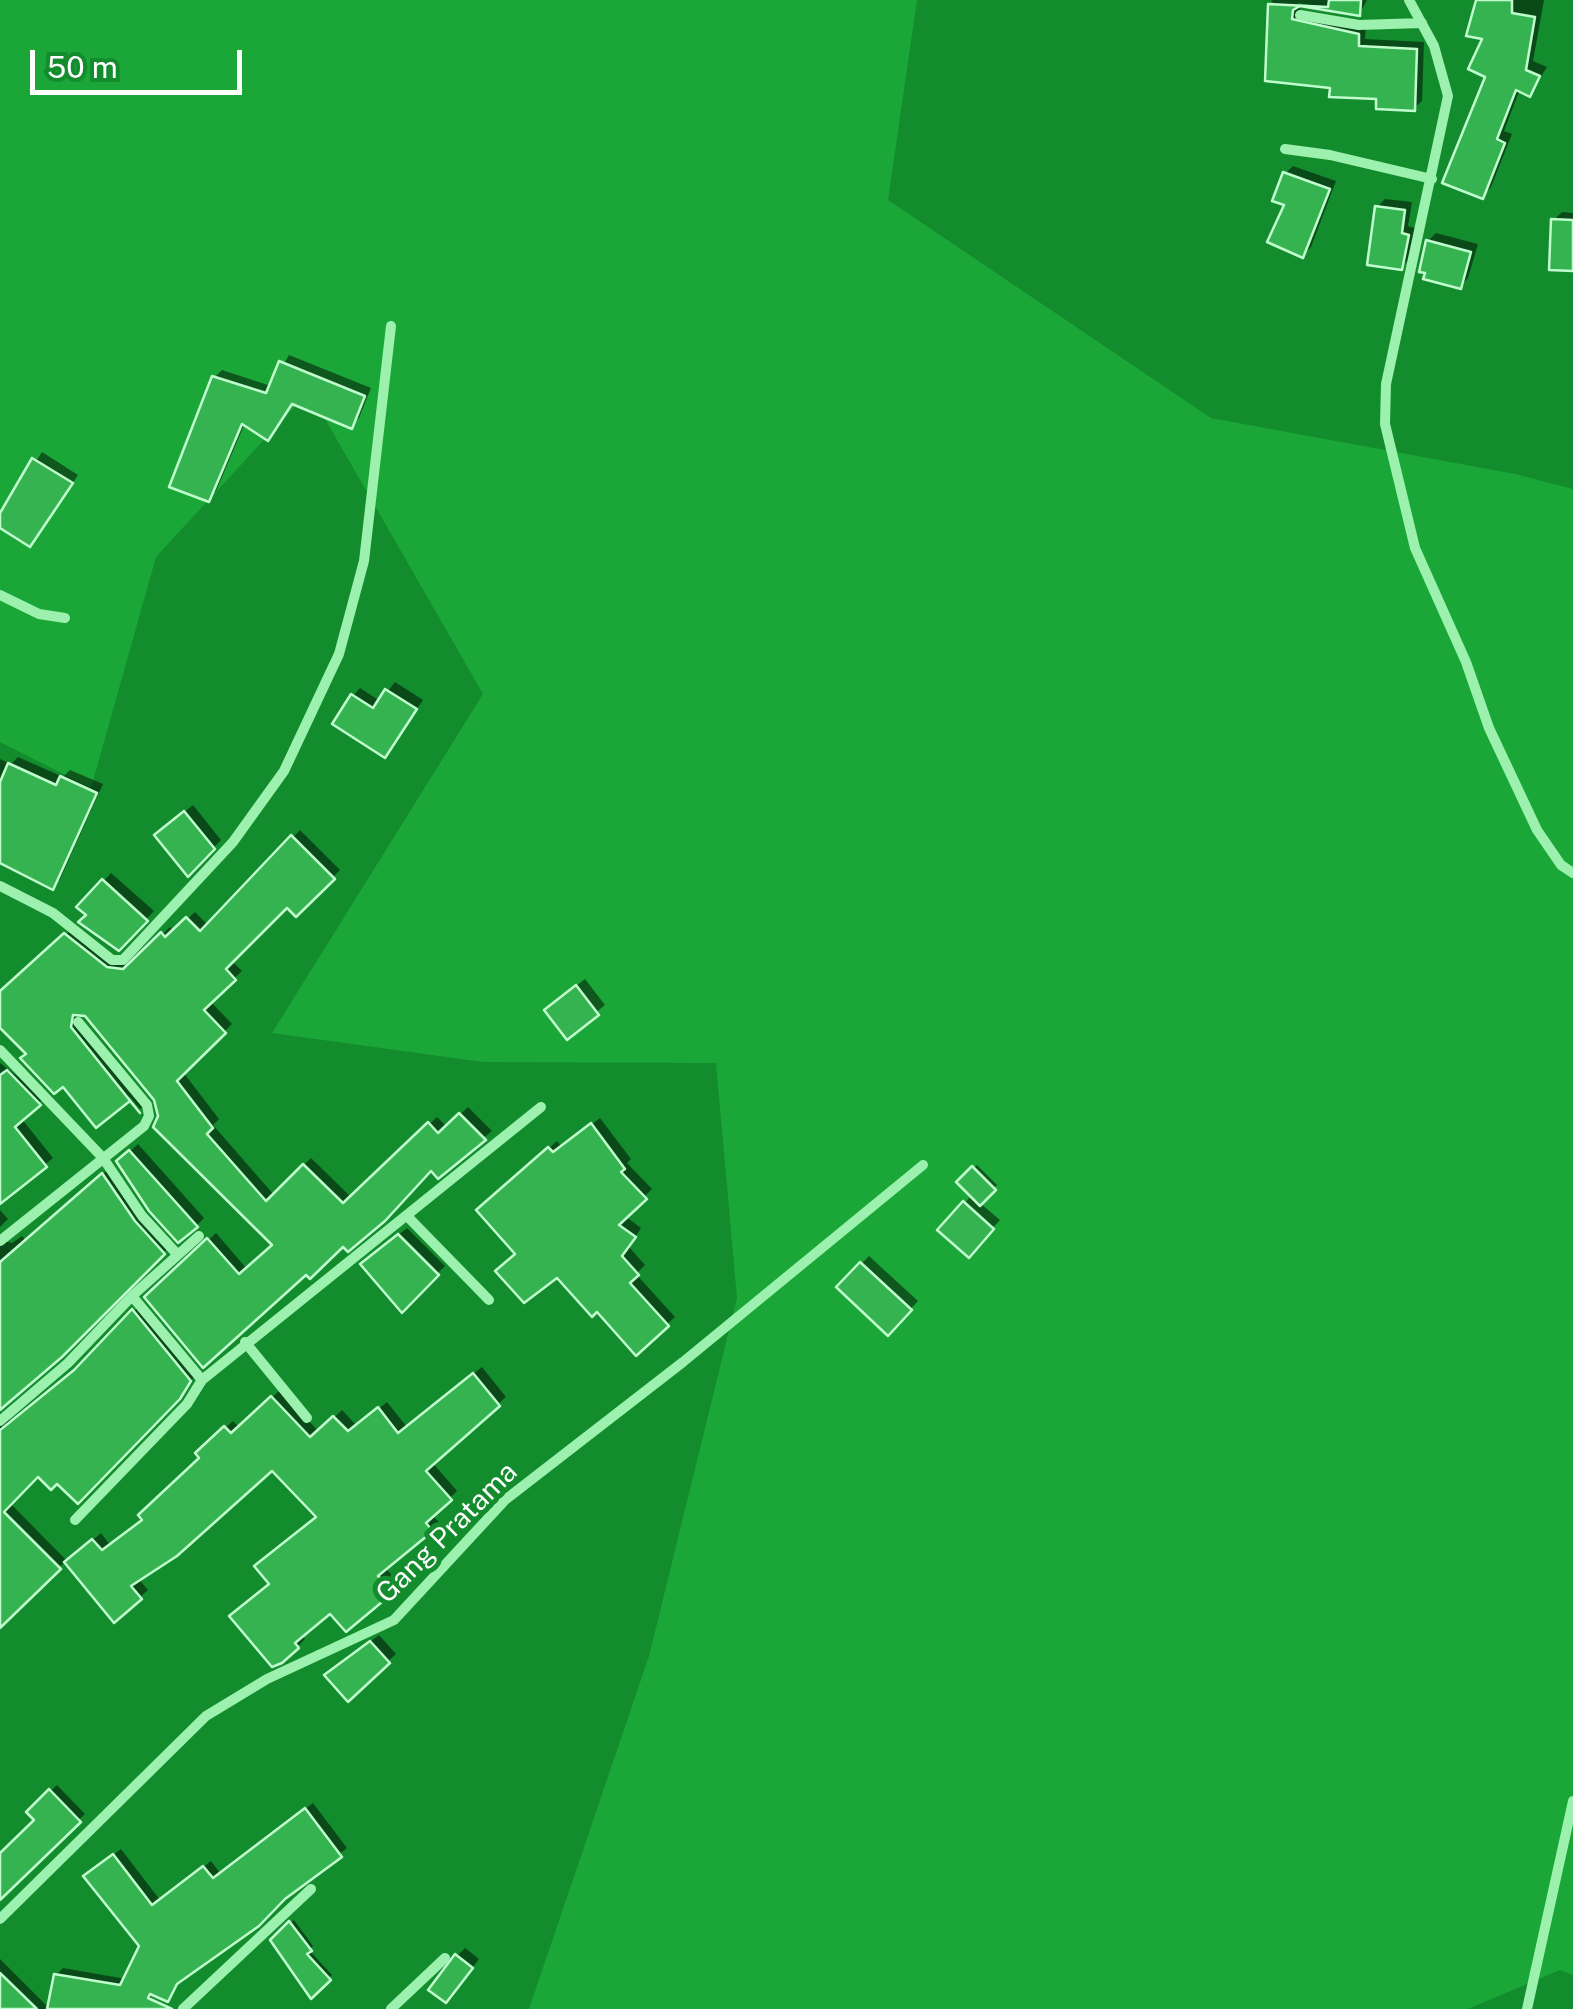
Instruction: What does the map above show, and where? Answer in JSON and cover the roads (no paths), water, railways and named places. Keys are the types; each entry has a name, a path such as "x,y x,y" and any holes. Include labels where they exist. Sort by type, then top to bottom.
{"street":[{"path":"1409,0 1434,46 1448,96 1386,384 1385,424 1416,548 1466,662 1489,728 1537,830 1561,865 1573,873"},
{"path":"1300,15 1359,24 1422,23"},
{"path":"1285,149 1330,155 1432,179"},
{"path":"0,886 53,913 112,960 123,960 234,842 284,771 339,654 364,561 390,326"},
{"path":"0,596 38,614 66,618"},
{"path":"0,1241 144,1126 149,1116 147,1105 78,1022"},
{"path":"0,1050 103,1158 142,1216 177,1254"},
{"path":"75,1520 187,1404 202,1380 541,1106"},
{"name":"Gang Pratama","path":"0,1919 206,1716 266,1678 394,1620 505,1500 683,1362 923,1165"},
{"path":"408,1217 490,1300"},
{"path":"0,1421 68,1363 132,1296 200,1236"},
{"path":"132,1296 202,1380"},
{"path":"245,1342 307,1418"},
{"path":"1527,2009 1573,1801"},
{"path":"183,2009 311,1889"},
{"path":"392,2009 445,1958"}]}
